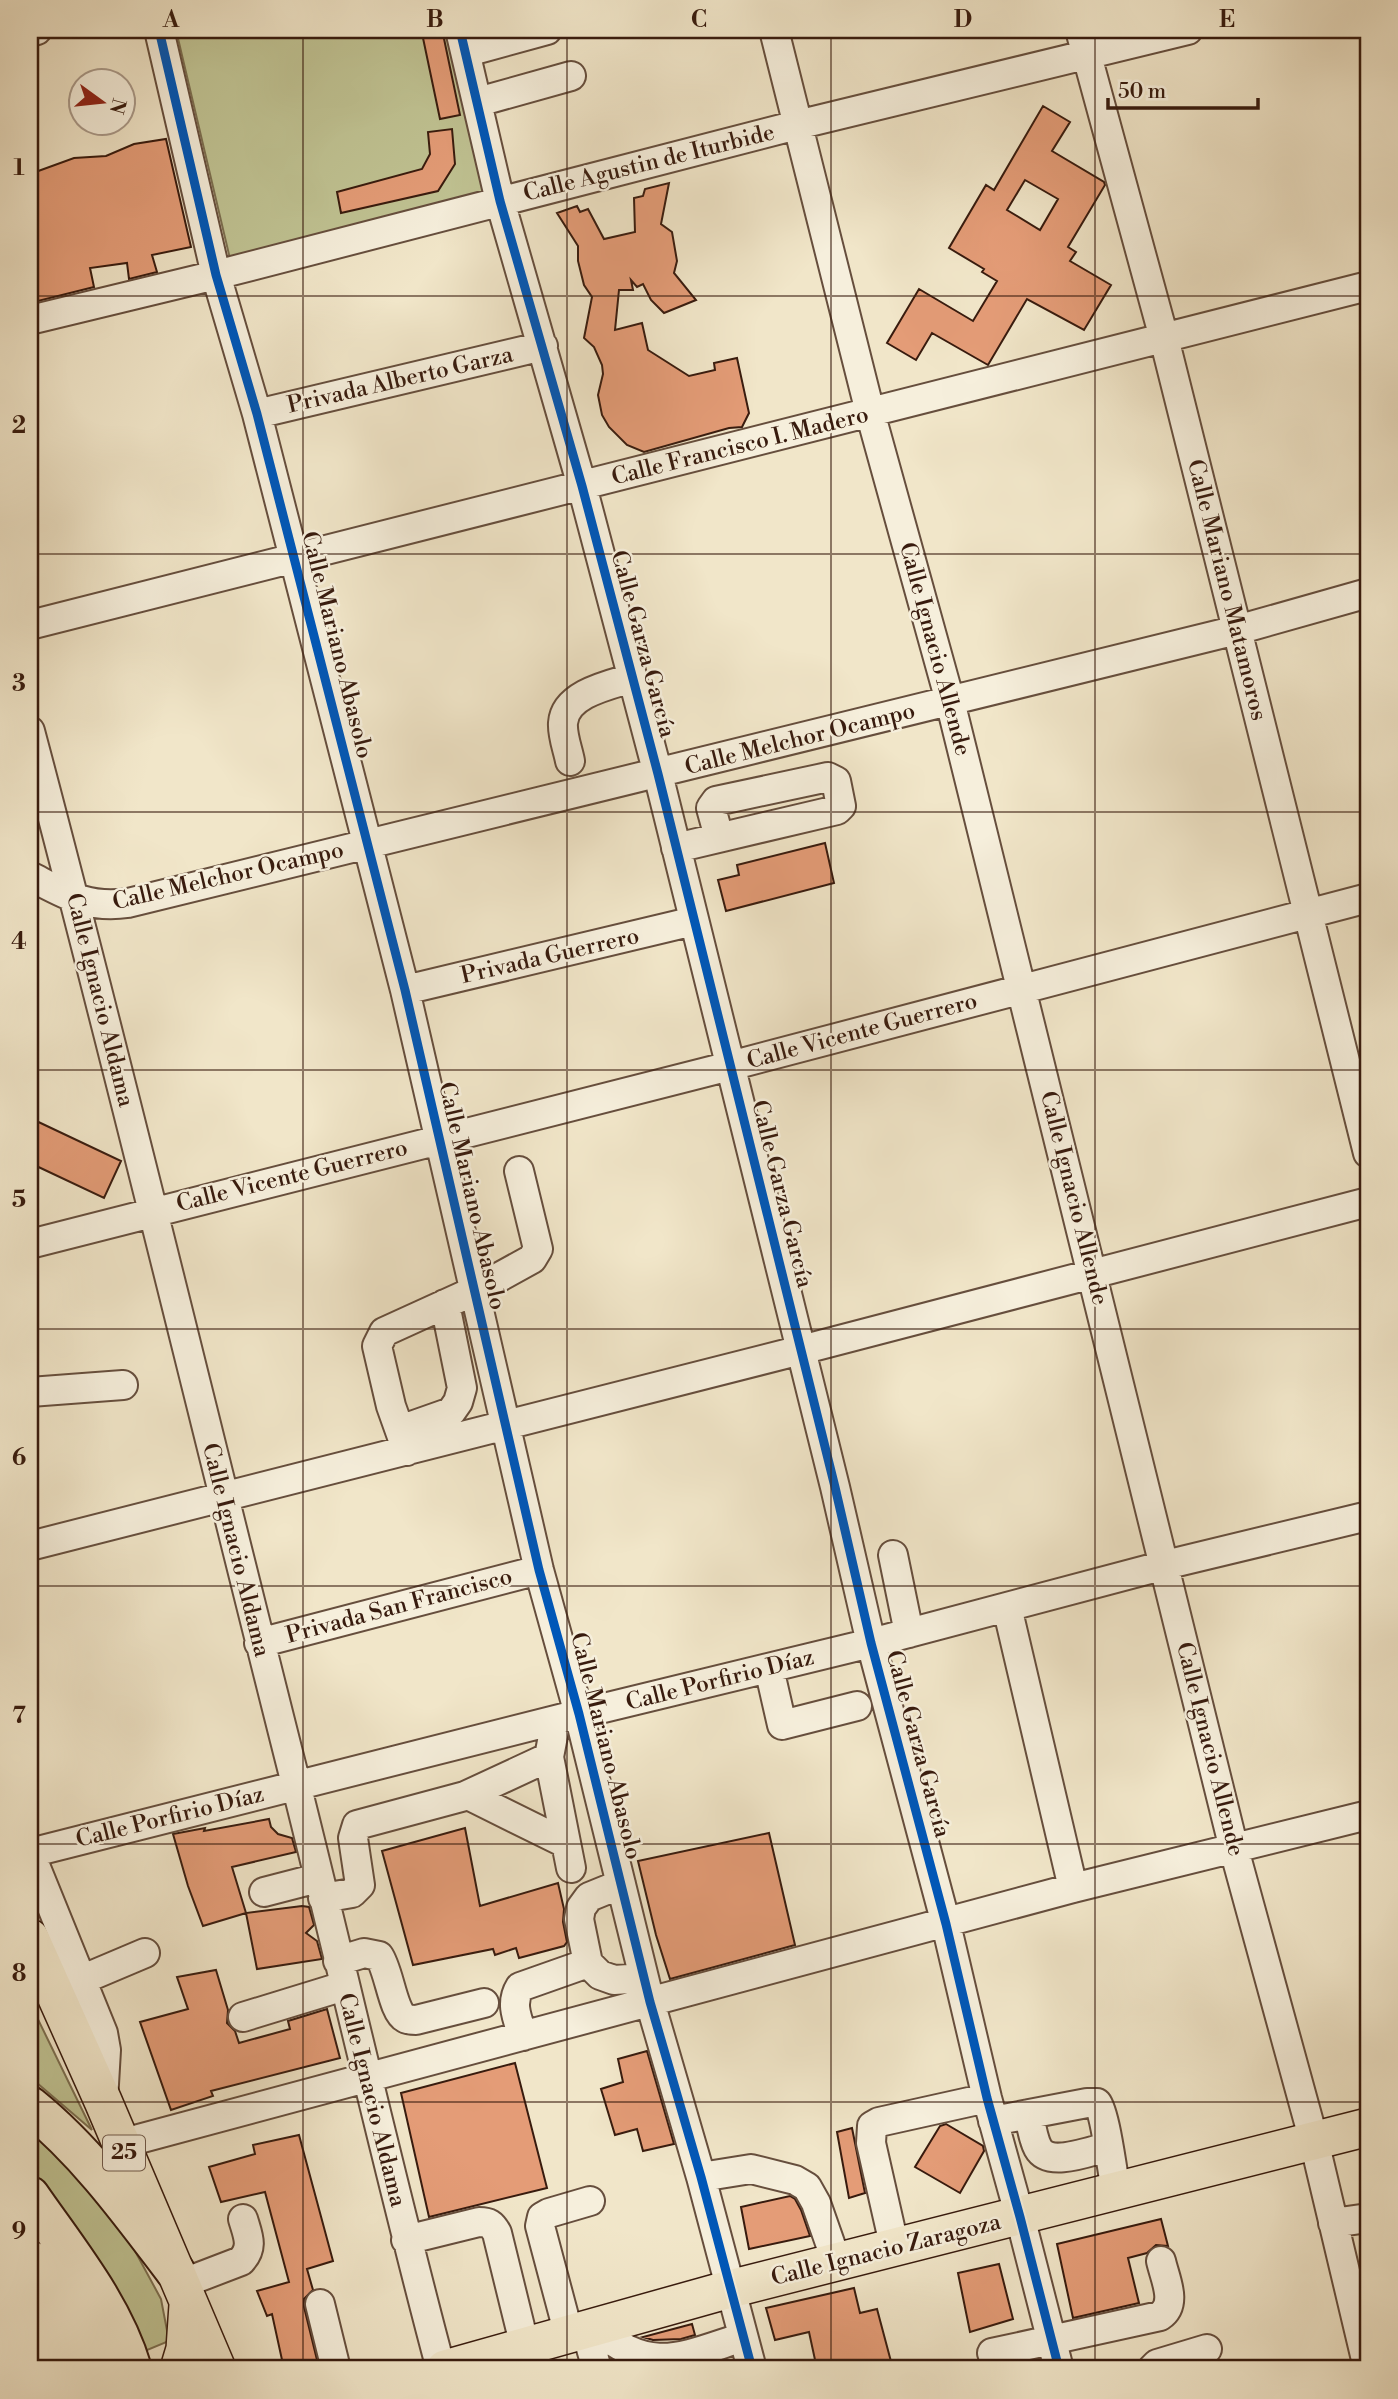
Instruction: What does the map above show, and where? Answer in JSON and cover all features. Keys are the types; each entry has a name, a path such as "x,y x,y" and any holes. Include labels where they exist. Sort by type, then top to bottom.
{"highway":[{"path":"35,2110 73,2146 121,2200 181,2285"},
{"path":"30,2196 104,2305 126,2350 132,2369"},
{"path":"30,2260 108,2369"},
{"path":"30,2315 65,2369"},
{"path":"30,2359 41,2369"}],"main road":[{"name":"25","path":"30,1938 68,1985 103,2101 217,2369"},
{"name":"Calle Ignacio Zaragoza","path":"443,2369 518,2356 584,2331 730,2288 895,2249 1368,2127"},
{"path":"179,2369 187,2336 181,2285"}],"street":[{"path":"30,32 37,30"},
{"name":"Calle Mariano Abasolo","path":"159,30 216,275 257,414 405,990 539,1570 568,1717 621,1884 647,1990 701,2177 752,2369"},
{"path":"464,41 547,30"},
{"name":"Calle Ignacio Allende","path":"774,30 870,412 950,701 1234,1849 1314,2141 1368,2368"},
{"name":"Calle Agustin de Iturbide","path":"30,320 216,275 797,125 1084,43 1188,30"},
{"name":"Calle Garza García","path":"464,41 500,201 582,486 658,774 871,1643 946,1924 990,2110 1059,2369"},
{"name":"Calle Mariano Matamoros","path":"1084,43 1164,338 1368,1153"},
{"path":"478,102 571,76"},
{"name":"Calle Francisco I. Madero","path":"30,625 1368,286"},
{"name":"Privada Alberto Garza","path":"257,414 543,346"},
{"name":"Calle Melchor Ocampo","path":"30,876 75,900 111,906 128,903 1237,630 1368,593"},
{"path":"570,761 563,724 567,710 577,699 632,678"},
{"name":"Calle Ignacio Aldama","path":"30,731 75,900 296,1785 406,2240 443,2369"},
{"path":"800,738 811,781"},
{"path":"676,848 840,808 835,779 828,777 716,801 711,808 719,837"},
{"name":"Calle Vicente Guerrero","path":"30,1244 730,1066 1368,898"},
{"name":"Privada Guerrero","path":"405,990 694,921"},
{"path":"404,1441 391,1406 377,1346 384,1332 474,1290 532,1259 538,1249 519,1171"},
{"path":"30,1546 223,1498 404,1441 505,1426 1368,1202"},
{"path":"404,1441 451,1412 458,1402 462,1388 445,1304"},
{"path":"30,1392 124,1385"},
{"name":"Calle Porfirio Díaz","path":"30,1853 1368,1516"},
{"path":"893,1555 909,1633"},
{"name":"Privada San Francisco","path":"259,1643 539,1570"},
{"path":"1007,1607 1073,1888"},
{"path":"769,1668 782,1725 857,1706"},
{"path":"468,1795 568,1856 549,1757 568,1717"},
{"path":"264,1892 321,1888 352,1893 360,1885 353,1838 357,1825 468,1795 549,1757"},
{"path":"120,2144 523,2036 647,1990 946,1924 1073,1888 1368,1815"},
{"path":"30,1853 68,1985 145,1953"},
{"path":"621,1884 589,1897 581,1908 579,1919 589,1963 600,1975 647,1990"},
{"path":"243,2017 341,1974 364,1953 379,1956 384,1964 397,2008 406,2019 416,2020 484,2003"},
{"path":"523,2036 514,2008 515,1996 520,1987 589,1963"},
{"path":"895,2249 871,2143 872,2126 879,2122 990,2110 1029,2114 1097,2103 1102,2108 1116,2192"},
{"path":"1029,2114 1038,2148 1046,2157 1055,2159 1107,2147"},
{"path":"701,2177 751,2169 795,2180 807,2187 816,2203 837,2263"},
{"path":"590,2202 549,2213 542,2217 540,2226 597,2369"},
{"path":"1333,2222 1368,2218"},
{"path":"181,2285 241,2261 251,2246 243,2219"},
{"path":"406,2240 479,2222 488,2222 493,2226 497,2232 518,2356"},
{"path":"992,2353 1160,2316 1167,2311 1170,2296 1161,2262"},
{"path":"320,2304 335,2369"},
{"path":"584,2331 657,2359 670,2358 743,2337"},
{"path":"1152,2369 1157,2364 1207,2349"}],"green space":[{"path":"176,30 447,30 487,191 231,263"},
{"path":"30,2003 92,2130 30,2077"},
{"path":"30,2127 43,2137 122,2227 161,2299 169,2341 140,2353 66,2221 30,2175"}],"building":[{"path":"443,34 460,115 440,119 423,38"},
{"path":"1043,106 1070,122 1052,151 1105,185 1068,247 1076,252 1070,261 1111,285 1084,330 1027,299 988,365 932,333 916,360 887,343 919,289 973,321 997,281 982,272 984,269 949,248 986,185 994,190","holes":["1025,180 1058,199 1040,230 1007,210"]},
{"path":"452,129 455,164 438,191 341,213 337,192 422,169 430,154 428,132"},
{"path":"166,139 191,247 152,255 157,272 129,279 127,263 90,268 94,287 30,303 30,174 74,158 106,156 134,144"},
{"path":"669,183 661,224 672,232 677,261 674,273 696,300 664,313 651,300 643,284 637,287 631,280 633,290 619,290 615,330 642,323 648,350 689,376 715,370 714,363 737,358 749,413 742,427 729,428 644,452 627,445 609,427 602,415 598,395 603,374 602,365 594,347 584,338 592,297 584,285 578,261 578,246 557,213 577,206 580,212 588,209 604,239 635,232 634,198 643,196 645,189"},
{"path":"825,843 834,883 726,911 718,880 739,875 737,865"},
{"path":"30,1118 121,1161 104,1198 30,1163"},
{"path":"269,1819 271,1827 278,1834 292,1838 296,1852 232,1867 246,1913 203,1926 173,1834"},
{"path":"465,1828 480,1906 558,1883 564,1909 563,1922 567,1942 564,1946 519,1958 516,1948 495,1955 493,1949 413,1965 382,1851"},
{"path":"769,1833 795,1945 670,1979 638,1861"},
{"path":"309,1907 314,1925 306,1933 317,1941 322,1959 257,1969 246,1913"},
{"path":"216,1970 228,2010 227,2023 235,2031 239,2043 290,2029 288,2021 327,2009 340,2058 211,2091 213,2096 171,2110 140,2022 188,2009 177,1977"},
{"path":"647,2051 674,2144 643,2151 637,2129 615,2135 601,2089 623,2082 618,2059"},
{"path":"515,2063 547,2188 429,2217 401,2093"},
{"path":"946,2124 983,2146 984,2151 960,2193 915,2167 940,2126"},
{"path":"852,2128 865,2193 849,2198 837,2132"},
{"path":"299,2135 333,2261 307,2269 313,2290 304,2299 304,2307 319,2368 315,2369 284,2369 272,2314 267,2316 257,2291 289,2282 265,2192 221,2202 209,2167 255,2154 253,2145"},
{"path":"790,2196 801,2210 810,2236 749,2249 741,2207"},
{"path":"1161,2219 1168,2246 1156,2245 1147,2253 1128,2258 1139,2303 1073,2318 1057,2244"},
{"path":"999,2264 1013,2319 970,2332 958,2273"},
{"path":"854,2288 860,2313 877,2309 893,2369 817,2369 809,2332 775,2340 766,2308"},
{"path":"692,2324 695,2335 681,2339 653,2340 643,2337"}],"cycle path":[{"path":"159,30 216,275 257,414 405,990 539,1570 579,1714 650,2002 701,2177 752,2369"},
{"path":"460,30 500,201 582,486 658,774 835,1487 871,1643 946,1924 987,2098 1059,2369"}]}
